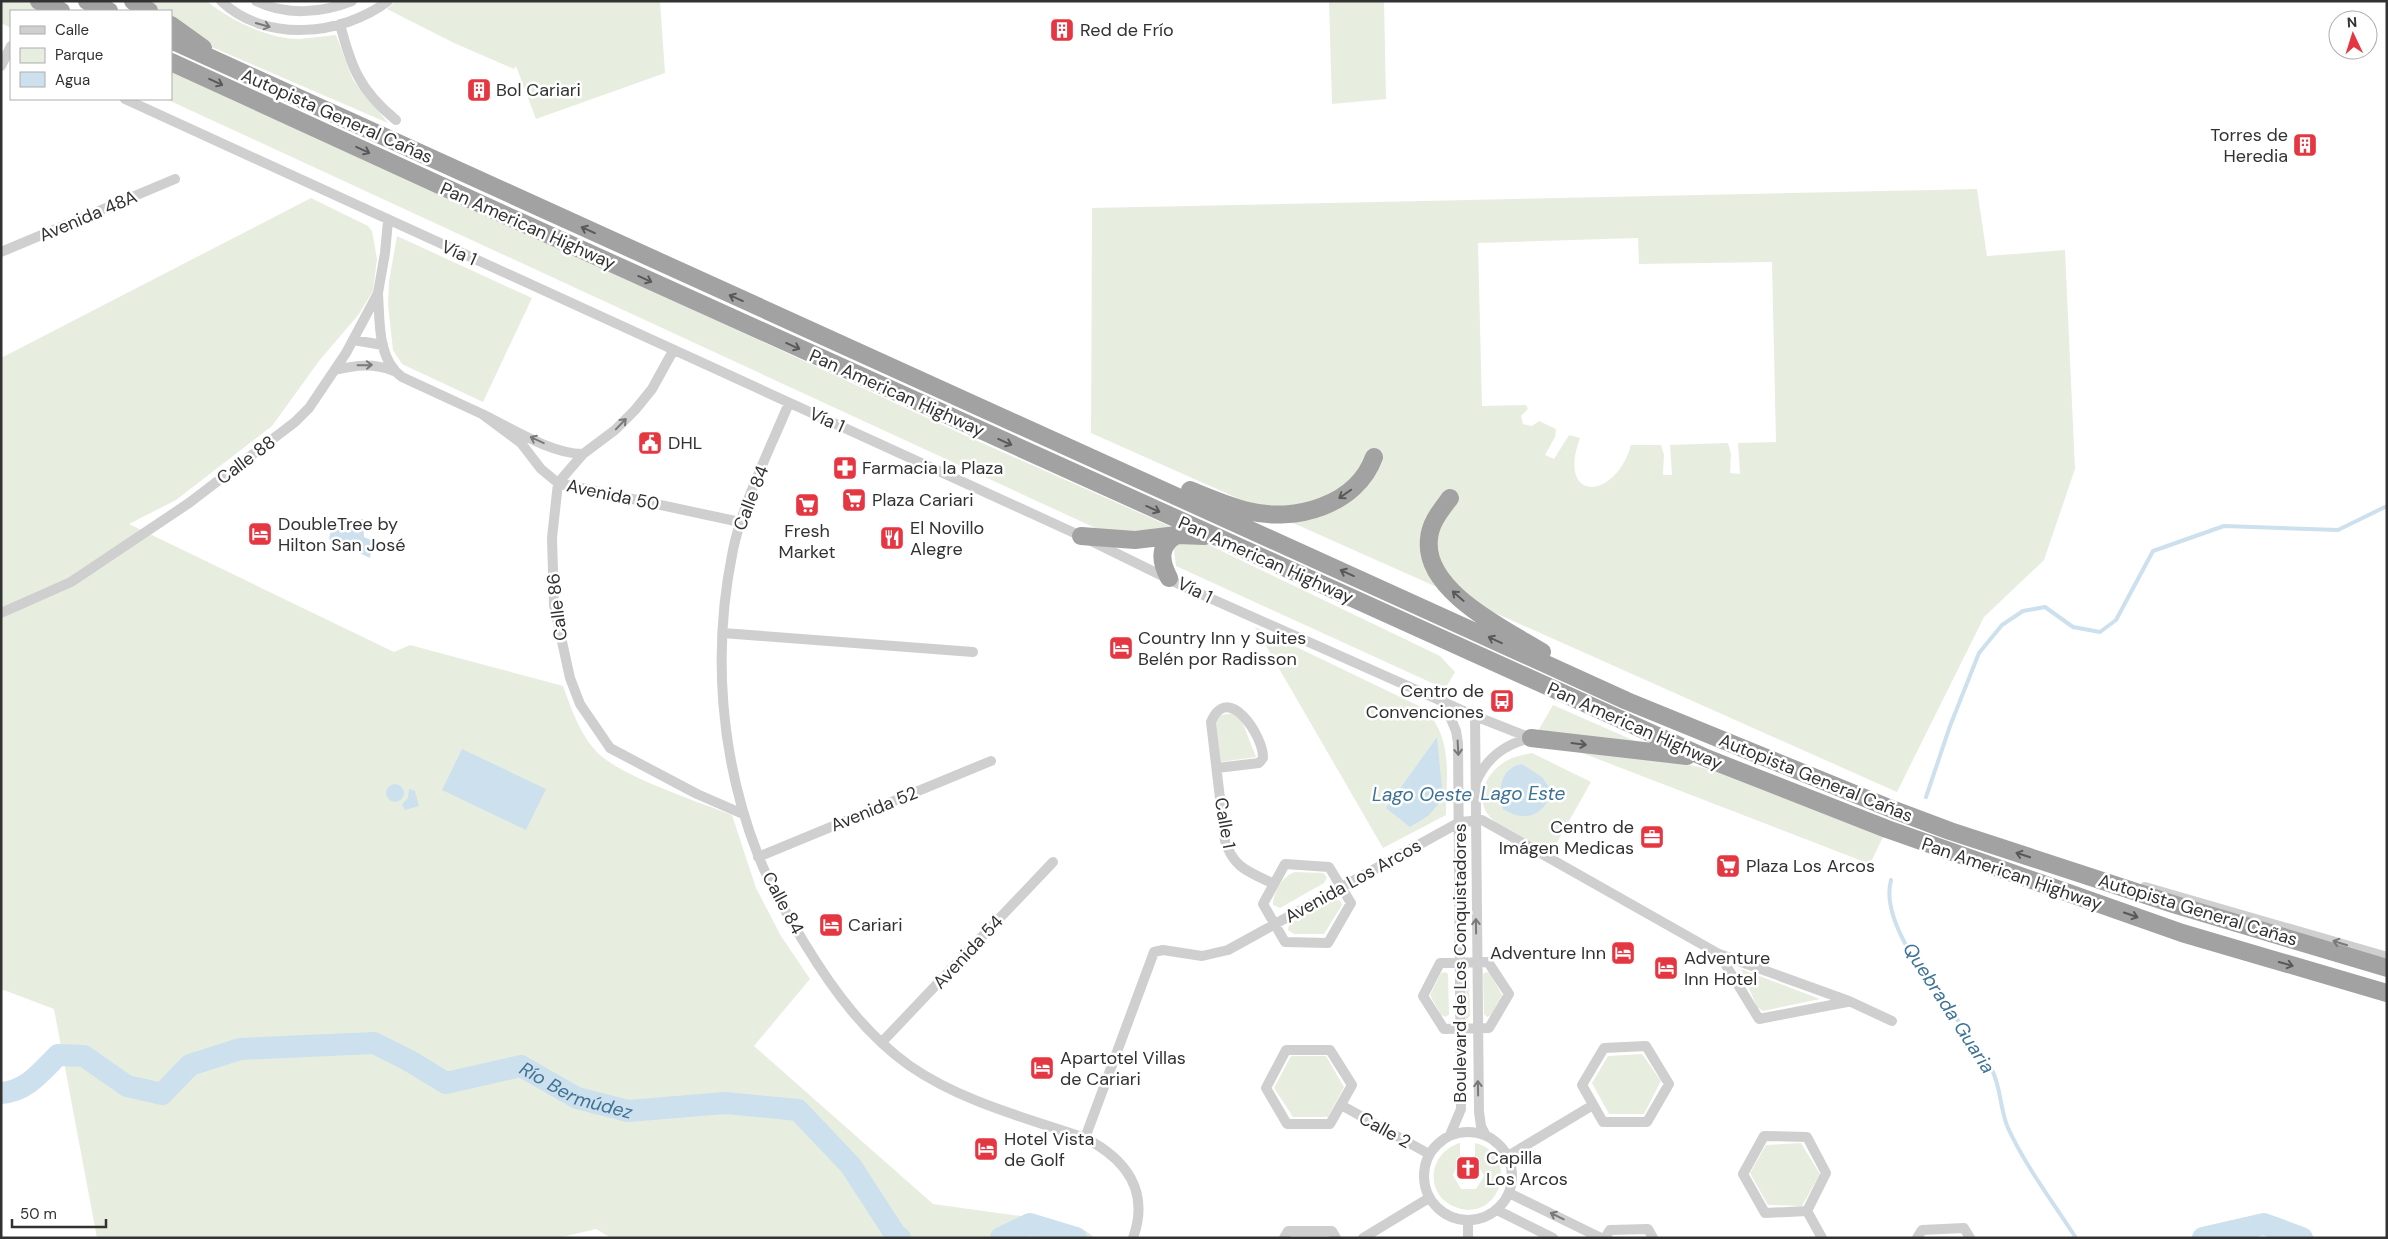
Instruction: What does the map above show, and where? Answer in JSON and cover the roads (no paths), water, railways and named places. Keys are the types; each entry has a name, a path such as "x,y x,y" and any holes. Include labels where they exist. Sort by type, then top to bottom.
{"highway":[{"path":"40,1 59,10"},
{"path":"87,1 107,10"},
{"path":"133,1 147,10"},
{"path":"172,26 196,42 220,63"},
{"name":"Autopista General Cañas","path":"172,40 1627,701 1894,810 2176,905 2387,968"},
{"name":"Pan American Highway","path":"172,62 1706,758 1895,832 2182,933 2387,993"},
{"path":"770,313 1004,407 1163,478 1250,512 1301,513 1327,504 1342,497 1359,484 1369,472 1374,457"},
{"path":"1450,498 1432,525 1428,539 1430,550 1443,583 1478,611 1552,658 1894,810"},
{"path":"1169,578 1164,569 1162,552 1165,545 1177,535"},
{"path":"1081,536 1136,540 1177,535 1216,537"},
{"path":"1531,738 1706,758"}],"street":[{"path":"221,1 243,17 268,26 298,30 340,24 358,18 388,1"},
{"path":"256,1 274,8 295,11 325,10 351,1 358,18"},
{"path":"325,10 329,27"},
{"path":"340,24 348,57 359,80 374,100 396,120"},
{"path":"1,66 10,48"},
{"name":"Vía 1","path":"127,100 388,221 1081,536 1185,587 1475,716 1531,738"},
{"name":"Avenida 48A","path":"1,252 175,179"},
{"name":"Calle 88","path":"1,613 71,582 197,497 295,422 309,408 353,340 378,293 388,221"},
{"path":"378,293 383,345 387,360 394,371"},
{"path":"353,340 383,345"},
{"path":"558,483 583,454 615,430 635,410 652,389 673,351"},
{"name":"Avenida 50","path":"334,370 358,365 372,365 394,371 402,377 554,448 568,453 583,454"},
{"name":"Calle 84","path":"789,403 740,522 733,549 723,633 721,670 724,722 733,774 743,814 758,857 785,911 826,979 857,1017 910,1066 957,1092 1085,1138 1105,1148 1116,1157 1134,1183 1138,1198 1138,1216 1134,1238"},
{"name":"Avenida 50","path":"482,414 520,443 541,469 558,483 740,522"},
{"name":"Calle 86","path":"558,483 552,538 554,605 563,655 580,704 610,748 697,794 743,814"},
{"path":"723,633 973,652"},
{"name":"Boulevard de Los Conquistadores","path":"1444,702 1456,730 1458,743 1460,822 1461,1109 1450,1135"},
{"name":"Calle 1","path":"1216,768 1259,763 1263,758 1262,750 1245,717 1232,708 1225,707 1219,710 1211,722 1216,768 1225,841 1230,855 1238,866 1274,884"},
{"name":"Boulevard de Los Conquistadores","path":"1475,716 1479,1112 1481,1126 1486,1136"},
{"path":"1475,785 1490,759 1502,749 1516,742 1531,738"},
{"name":"Avenida 52","path":"758,857 990,760"},
{"name":"Avenida Los Arcos","path":"1085,1138 1154,952 1164,950 1202,956 1228,950 1460,822 1482,820 1719,954 1849,1001 1892,1021"},
{"name":"Avenida 54","path":"882,1042 1053,862"},
{"path":"1285,864 1329,867 1342,888 1351,903 1328,943 1285,942 1263,904 1285,864"},
{"path":"2051,864 2173,894 2387,957"},
{"name":"Avenida Los Arcos","path":"1719,954 1759,1019 1849,1001"},
{"path":"1477,962 1488,962 1509,994 1489,1028 1444,1028 1423,996 1440,963 1477,962"},
{"path":"1646,1046 1669,1084 1648,1122 1603,1122 1593,1105 1582,1084 1604,1048 1646,1046"},
{"path":"1286,1050 1330,1050 1352,1085 1341,1105 1330,1124 1288,1124 1266,1088 1286,1050"},
{"name":"Calle 2","path":"1341,1105 1429,1154"},
{"path":"1508,1156 1593,1105"},
{"path":"1468,1132 1486,1136 1499,1144 1508,1156 1512,1168 1512,1181 1509,1193 1497,1210 1488,1216 1468,1221 1452,1218 1439,1210 1429,1198 1424,1184 1424,1169 1429,1154 1438,1143 1450,1135 1468,1132"},
{"path":"1764,1136 1807,1137 1826,1173 1806,1211 1764,1213 1742,1174 1764,1136"},
{"path":"1509,1193 1601,1238"},
{"path":"1363,1238 1429,1198"},
{"path":"1497,1210 1553,1238"},
{"path":"1806,1211 1822,1238"},
{"path":"1468,1221 1468,1238"},
{"path":"1917,1238 1922,1230 1964,1228 1970,1238"},
{"path":"1605,1238 1610,1230 1648,1229 1653,1238"},
{"path":"1284,1238 1288,1232 1332,1231 1336,1238"}],"water":[{"path":"349,519 363,519 364,537 373,541 370,558 329,539 331,530 342,530"},
{"name":"Lago Oeste","path":"1437,737 1443,799 1428,816 1410,827 1386,808"},
{"path":"462,749 546,789 526,830 442,790"},
{"name":"Lago Este","path":"1522,764 1542,777 1551,790 1544,806 1539,811 1526,816 1519,816 1503,809 1501,802 1501,787 1505,775 1515,766"},
{"path":"395,784 401,787 404,793 401,799 395,802 389,799 386,793 389,787"},
{"path":"409,789 415,791 419,806 405,810 402,804 408,798"}],"waterway":[{"name":"Quebrada Guaria","path":"1926,797 1950,726 1979,653 2002,625 2023,611 2045,607 2073,627 2100,632 2116,620 2153,551 2224,526 2338,530 2387,506"},
{"name":"Quebrada Guaria","path":"1891,880 1890,902 1897,926 1926,977 1980,1050 1992,1070 2008,1128 2031,1170 2076,1238"},
{"name":"Río Bermúdez","path":"1,1093 26,1085 58,1055 84,1056 127,1086 162,1094 190,1065 240,1049 374,1043 408,1060 446,1083 521,1066 577,1098 628,1111 725,1103 798,1110 851,1166 895,1234 900,1238"},
{"name":"Río Bermúdez","path":"1001,1238 1030,1224 1076,1238"},
{"name":"Río Bermúdez","path":"2203,1238 2264,1224 2302,1238"}],"place":[{"name":"Red de Frío","path":"1062,30"},
{"name":"Bol Cariari","path":"479,90"},
{"name":"Torres de Heredia","path":"2305,145"},
{"name":"DHL","path":"650,443"},
{"name":"Farmacia la Plaza","path":"845,468"},
{"name":"Plaza Cariari","path":"854,500"},
{"name":"Fresh Market","path":"807,505"},
{"name":"DoubleTree by Hilton San José","path":"260,534"},
{"name":"El Novillo Alegre","path":"892,538"},
{"name":"Country Inn y Suites Belén por Radisson","path":"1121,648"},
{"name":"Centro de Convenciones","path":"1502,701"},
{"name":"Centro de Imágen Medicas","path":"1652,837"},
{"name":"Plaza Los Arcos","path":"1728,866"},
{"name":"Cariari","path":"831,925"},
{"name":"Adventure Inn","path":"1623,953"},
{"name":"Adventure Inn Hotel","path":"1666,968"},
{"name":"Apartotel Villas de Cariari","path":"1042,1068"},
{"name":"Hotel Vista de Golf","path":"986,1149"},
{"name":"Capilla Los Arcos","path":"1468,1168"}]}
